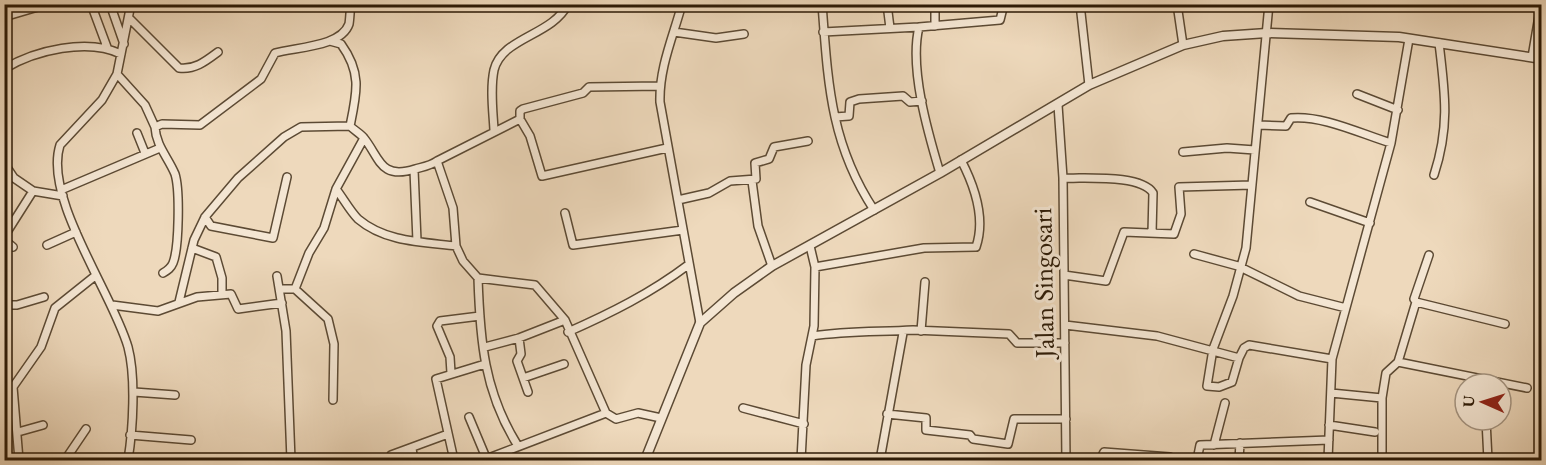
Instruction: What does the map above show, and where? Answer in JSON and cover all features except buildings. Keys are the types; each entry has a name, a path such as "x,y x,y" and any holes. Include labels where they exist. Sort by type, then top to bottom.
{"street":[{"path":"4,17 48,4"},
{"path":"91,4 107,47"},
{"path":"110,4 124,44"},
{"path":"128,460 134,392 127,345 112,305 81,246 62,193 57,168 60,145 102,100 117,74 131,4"},
{"path":"155,127 162,124 200,125 261,79 275,53 330,41 342,35 348,24 351,4"},
{"path":"494,130 493,81 498,60 513,46 556,22 568,4"},
{"path":"682,4 660,86 667,148 700,323"},
{"path":"692,4 716,4"},
{"path":"822,4 823,32 839,140 855,180 874,210"},
{"path":"887,4 890,28"},
{"path":"935,4 935,26"},
{"path":"823,32 1000,20 1004,4"},
{"path":"1080,4 1089,85"},
{"path":"1177,4 1183,45"},
{"path":"1269,4 1247,237 1241,268 1213,349 1207,386 1219,387 1232,382 1239,358 1244,348 1249,345 1332,358"},
{"path":"645,460 700,323 734,292 772,266 940,173 1089,85 1183,45 1223,36 1267,33 1409,39 1537,58 1541,4"},
{"path":"129,18 179,68 188,69 197,66 218,52"},
{"path":"919,27 916,43 923,117 940,173"},
{"path":"674,32 716,38 744,34"},
{"path":"1328,460 1332,358 1391,143 1409,39"},
{"path":"330,41 341,44 353,60 357,82 350,126"},
{"path":"1434,175 1444,139 1445,124 1439,44"},
{"path":"4,69 37,56 68,49 107,47 121,54"},
{"path":"117,74 145,105 155,127 160,148 176,176 177,215 174,261 171,268 164,273"},
{"path":"660,86 589,87 583,93 519,111 520,119 530,136 542,176 667,148"},
{"path":"1356,94 1398,110"},
{"path":"835,117 849,116 850,102 859,99 903,96 910,102 922,101"},
{"name":"Jalan Singosari","path":"1058,105 1063,178 1066,460"},
{"path":"1258,124 1286,126 1291,118 1297,118 1317,121 1391,143"},
{"path":"179,302 192,248 205,217 238,178 284,137 301,127 350,126 364,138 374,157 382,166 397,173 414,170 437,161 475,143 494,130 520,119"},
{"path":"137,133 145,153"},
{"path":"295,290 309,253 324,228 336,189 364,138"},
{"path":"678,200 709,193 730,182 752,181 756,178 755,162 769,159 774,147 808,141"},
{"path":"4,163 14,178 33,190 62,193 160,148"},
{"path":"1183,152 1227,148 1255,150"},
{"path":"815,267 924,248 976,247 978,205 974,186 961,160"},
{"path":"437,161 453,208 456,246 462,261 478,278 535,285 565,320 568,332 606,413 616,419 639,413 661,418"},
{"path":"414,170 417,241"},
{"path":"205,217 211,226 273,238 287,177"},
{"path":"1063,178 1130,180 1148,187 1153,193 1152,233"},
{"path":"752,181 758,226 772,266"},
{"path":"1064,275 1106,281 1124,232 1172,235 1181,214 1179,187 1252,185"},
{"path":"336,189 356,217 377,232 417,241 456,246"},
{"path":"13,247 8,242 6,231 33,190"},
{"path":"1310,202 1370,223"},
{"path":"565,213 573,245 683,230"},
{"path":"47,245 77,235"},
{"path":"801,460 806,365 812,336 815,267 810,246"},
{"path":"192,248 216,257 222,278 222,294"},
{"path":"1194,254 1241,268 1299,296 1346,308"},
{"path":"1382,460 1382,398 1389,371 1398,364 1416,302 1414,299 1429,255"},
{"path":"568,332 608,315 656,290 688,265"},
{"path":"19,460 18,432 9,389 41,347 55,308 95,276"},
{"path":"277,276 281,289 286,332 291,460"},
{"path":"478,278 485,364 496,404 518,446"},
{"path":"921,331 925,282"},
{"path":"281,289 295,290 328,319 334,344 333,400"},
{"path":"112,305 153,311 165,310 179,302 222,294 231,294 238,309 282,303"},
{"path":"4,305 17,305 44,297"},
{"path":"1416,302 1505,324"},
{"path":"451,373 450,357 437,326 440,321 480,316"},
{"path":"485,347 519,338 565,320"},
{"path":"1065,325 1157,336 1213,349 1239,358"},
{"path":"812,336 857,330 903,333 921,331 1009,334 1017,343 1065,343"},
{"path":"880,460 903,333"},
{"path":"519,338 521,354 516,358 528,392"},
{"path":"454,460 435,380 485,364"},
{"path":"523,378 564,364"},
{"path":"1398,364 1453,373"},
{"path":"1513,386 1527,388"},
{"path":"134,392 175,395"},
{"path":"1330,393 1382,398"},
{"path":"1215,444 1225,403"},
{"path":"743,408 804,424"},
{"path":"469,417 487,460 606,413"},
{"path":"887,414 926,418 926,430 970,435 973,439 1008,444 1014,419 1066,419"},
{"path":"1329,425 1375,432"},
{"path":"18,432 43,426"},
{"path":"65,460 86,429"},
{"path":"1487,432 1488,460"},
{"path":"130,435 192,440"},
{"path":"391,455 448,435"},
{"path":"1197,460 1200,445 1329,440"},
{"path":"1239,460 1240,443"},
{"path":"412,449 414,460"},
{"path":"1100,460 1104,453 1170,457 1175,460"}]}
